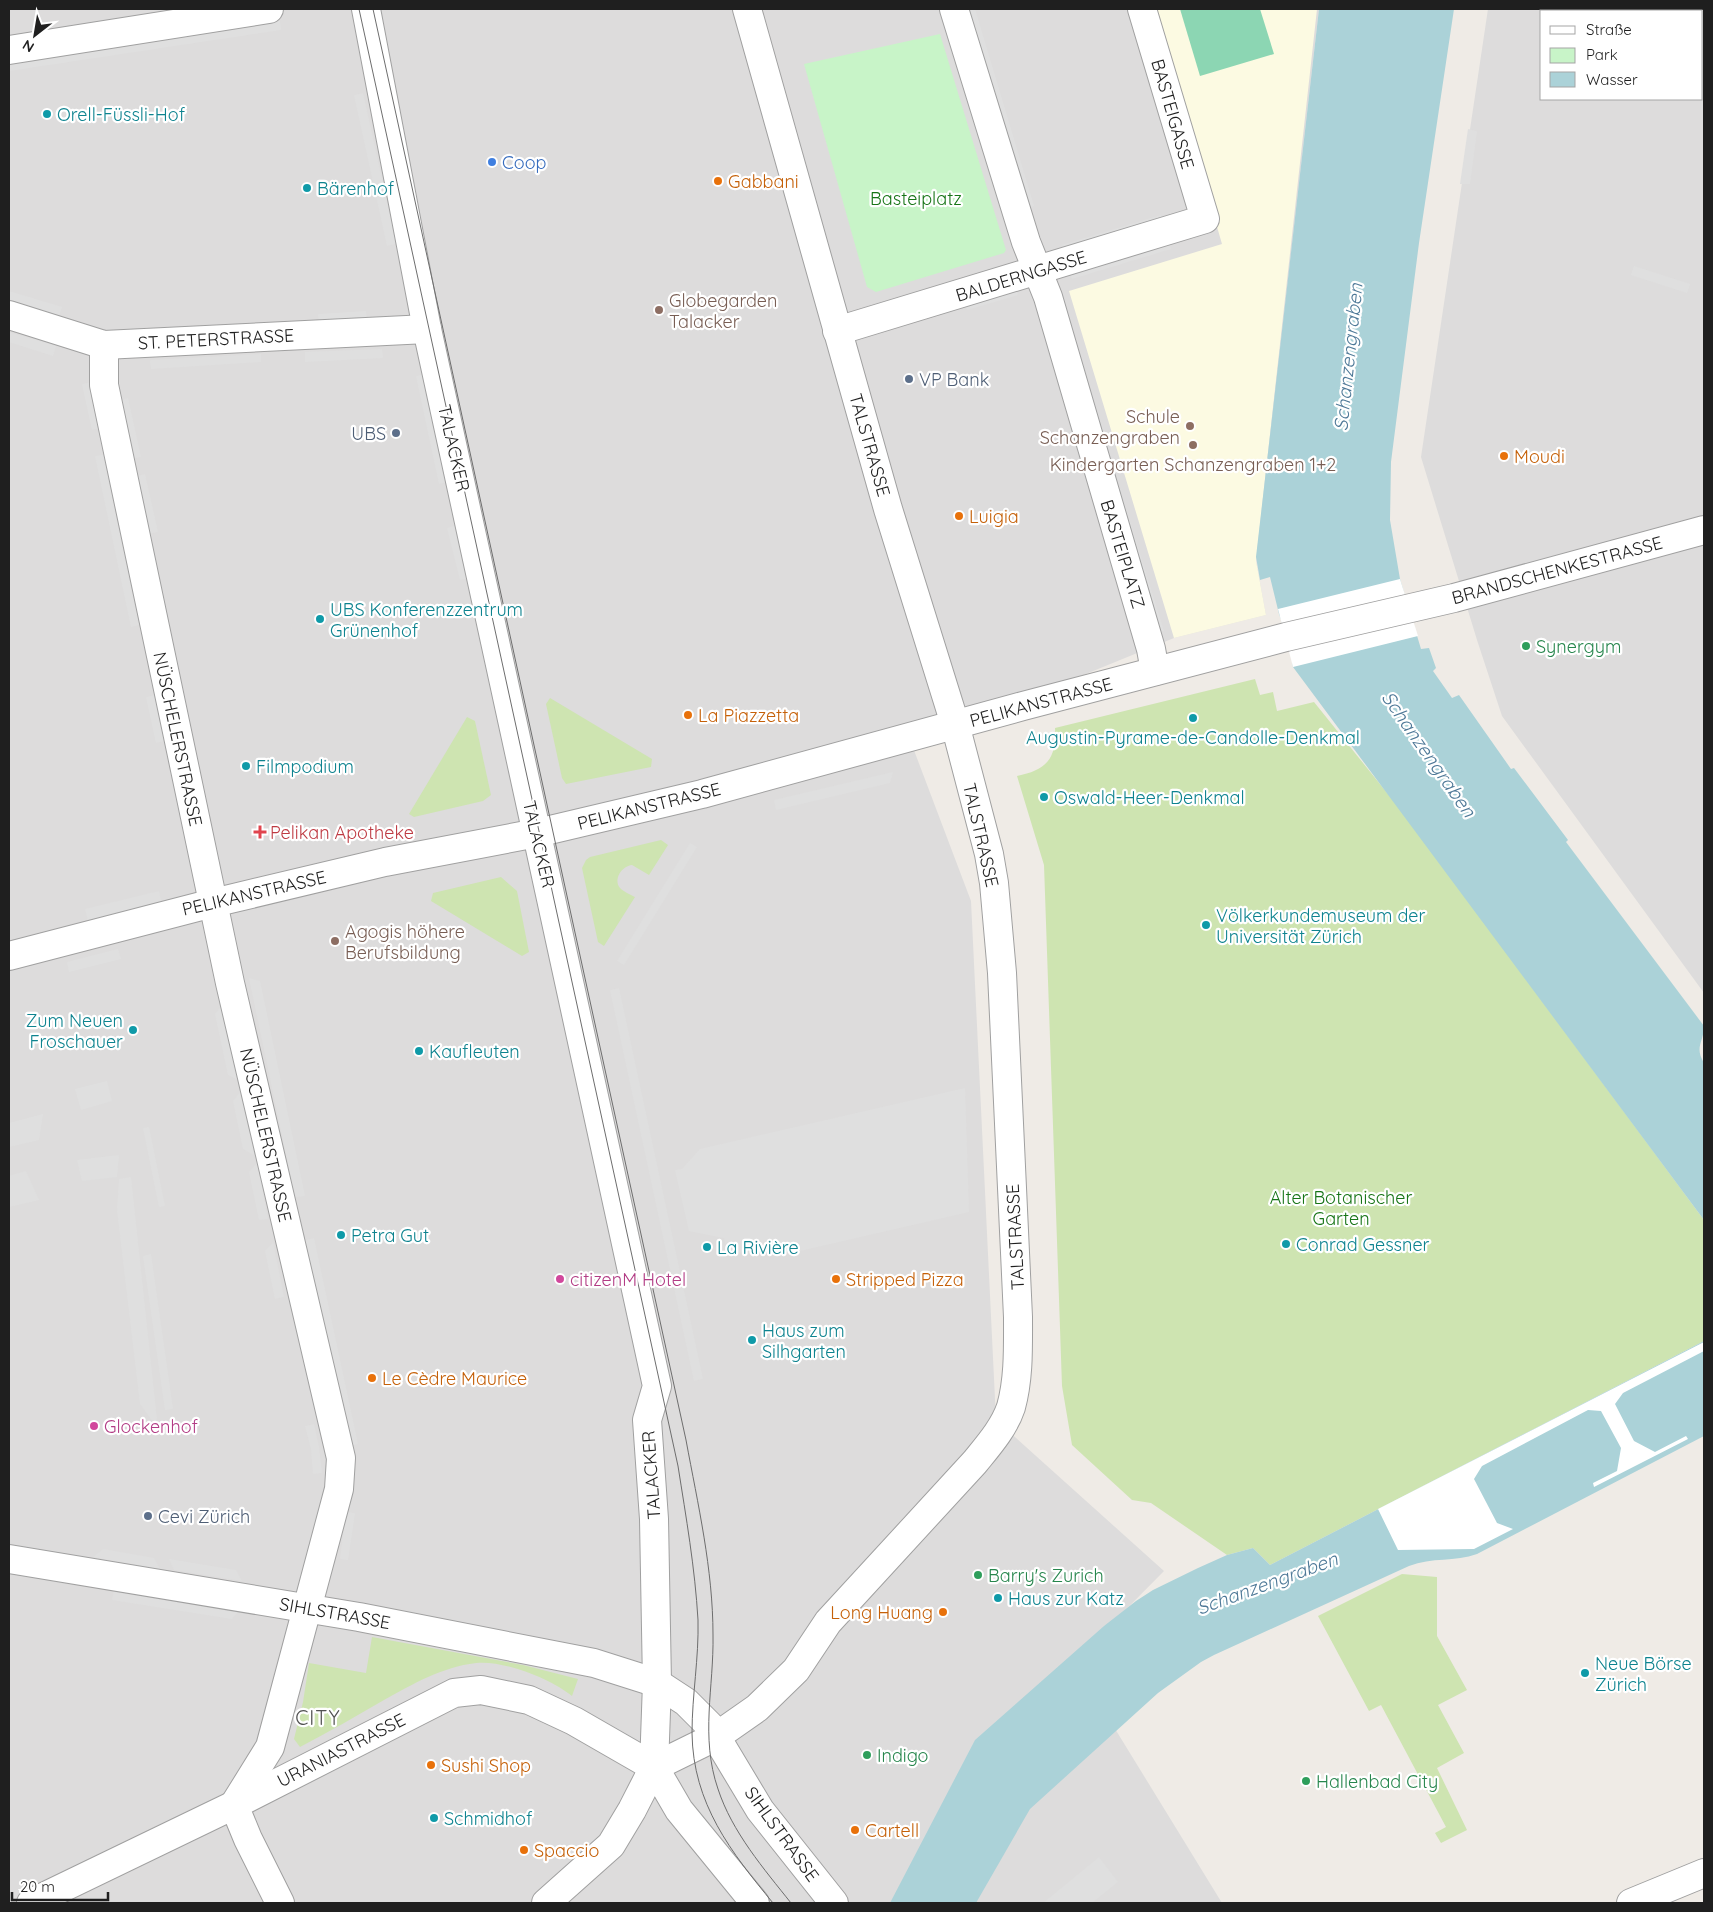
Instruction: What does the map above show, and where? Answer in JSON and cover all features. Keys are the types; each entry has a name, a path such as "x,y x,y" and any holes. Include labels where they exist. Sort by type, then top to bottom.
{"street":[{"path":"9,50 269,9"},
{"name":"TALACKER","path":"366,9 428,330 657,1386 647,1420 654,1519 657,1683 654,1767"},
{"name":"TALSTRASSE","path":"654,1767 717,1736 757,1708 796,1670 828,1622 975,1462 994,1438 1010,1408 1016,1382 1018,1359 1018,1317 1003,982 995,892 989,854 955,724 888,509 747,9"},
{"name":"BASTEIPLATZ","path":"954,9 1026,242 1048,297 1151,649 1155,671"},
{"name":"BASTEIGASSE","path":"1142,9 1205,219"},
{"name":"BALDERNGASSE","path":"838,331 1205,219"},
{"name":"ST. PETERSTRASSE","path":"9,315 104,345 428,330"},
{"name":"NÜSCHELERSTRASSE","path":"104,345 104,385 230,983 341,1458 339,1489 270,1747 234,1805"},
{"name":"BRANDSCHENKESTRASSE","path":"1286,638 1409,609 1704,530"},
{"name":"PELIKANSTRASSE","path":"9,956 213,903 385,862 537,833 702,794 955,724 1286,638"},
{"name":"SIHLSTRASSE","path":"9,1559 308,1608 594,1663 657,1683 686,1702 709,1725 760,1810 834,1903"},
{"name":"URANIASTRASSE","path":"31,1903 234,1805 454,1693 481,1690 529,1700 574,1721 654,1767"},
{"path":"546,1903 611,1845 654,1767"},
{"path":"654,1767 680,1810 755,1903"},
{"path":"234,1805 248,1839 280,1903"},
{"path":"1631,1903 1704,1873"}],"shaded area":[{"path":"9,9 1319,9 1256,561 1266,615 1174,638 912,745 971,901 996,1420 1164,1571 1074,1662 1222,1903 9,1903"},
{"path":"965,9 975,9 1034,206 1025,209"},
{"name":"Schule Schanzengraben","path":"1154,9 1317,9 1256,561 1266,615 1174,638 1069,291 1222,244"},
{"path":"1488,9 1704,9 1704,993 1502,716 1421,457"},
{"path":"280,21 281,30 9,71 9,61"},
{"path":"363,93 396,244 387,246 354,95"},
{"path":"1468,129 1477,131 1470,184 1460,184"},
{"path":"1161,215 1164,223 1064,254 1062,245"},
{"path":"1168,241 1171,249 1072,279 1069,270"},
{"path":"1634,266 1690,284 1687,293 1631,275"},
{"path":"1016,286 1018,295 967,310 964,302"},
{"path":"9,291 62,307 59,316 9,301"},
{"path":"366,311 367,320 319,322 318,314"},
{"path":"9,332 56,346 53,356 9,342"},
{"path":"382,349 383,358 305,362 305,352"},
{"path":"261,354 261,362 151,369 150,360"},
{"path":"1081,364 1164,631 1156,633"},
{"path":"425,374 448,482 439,484 416,376"},
{"path":"91,382 101,428 92,430 82,384"},
{"path":"128,398 141,457 132,459 120,401"},
{"path":"103,455 139,625 131,627 95,456"},
{"path":"145,474 158,532 149,534 136,476"},
{"path":"458,525 471,578 460,580 447,528"},
{"path":"155,695 165,741 156,743 146,697"},
{"path":"893,772 890,783 776,810 774,800"},
{"path":"690,843 697,847 624,965 617,961"},
{"path":"159,891 161,901 88,921 85,909"},
{"path":"118,949 121,959 69,972 67,962"},
{"path":"249,978 260,981 305,1196 295,1197"},
{"path":"619,988 703,1379 694,1381 610,990"},
{"path":"222,1005 238,1080 228,1075 215,1014"},
{"path":"107,1081 112,1101 81,1110 75,1089"},
{"path":"965,1088 969,1212 791,1253 757,1249 728,1255 724,1238 689,1231 675,1170 682,1169 700,1149"},
{"path":"241,1091 255,1156 243,1149 233,1101"},
{"path":"43,1114 39,1140 9,1147 9,1123"},
{"path":"149,1127 165,1206 159,1207 143,1128"},
{"path":"119,1155 117,1177 82,1181 77,1160"},
{"path":"257,1163 268,1219 259,1220 249,1172"},
{"path":"26,1171 39,1200 9,1207 9,1176"},
{"path":"131,1177 158,1429 140,1404 117,1210 119,1179"},
{"path":"314,1238 358,1444 350,1446 305,1240"},
{"path":"273,1242 284,1297 275,1299 265,1251"},
{"path":"151,1254 173,1409 165,1410 143,1256"},
{"path":"314,1424 322,1473 313,1474 311,1449 305,1426"},
{"path":"346,1512 355,1513 348,1560 340,1559"},
{"path":"103,1549 154,1558 160,1569 93,1557"},
{"path":"169,1559 236,1570 242,1581 174,1570"},
{"path":"114,1590 239,1611 232,1619 112,1600"},
{"path":"1099,1857 1118,1882 1092,1903 1043,1903"}],"green space":[{"path":"1180,9 1260,9 1274,54 1200,76"},
{"name":"Basteiplatz","path":"940,34 1006,250 1004,253 876,292 867,287 804,64"},
{"name":"Alter Botanischer Garten","path":"1255,679 1260,695 1273,692 1277,711 1314,702 1400,809 1704,1220 1704,1341 1270,1565 1253,1548 1227,1555 1151,1503 1132,1500 1072,1445 1062,1386 1044,865 1017,776 1035,770 1048,761 1054,748 1055,728"},
{"path":"550,698 652,759 651,767 566,784 562,778 546,704"},
{"path":"467,717 475,721 491,795 483,801 414,817 409,814"},
{"path":"661,840 668,845 649,875 632,865 622,870 618,877 620,888 635,897 604,946 598,942 582,868 586,860 590,857"},
{"path":"501,877 517,891 529,952 522,956 431,901 433,893"},
{"path":"1402,1574 1437,1577 1437,1636 1467,1690 1438,1705 1464,1753 1437,1768 1467,1830 1441,1843 1435,1833 1446,1827 1381,1705 1369,1711 1318,1616"},
{"path":"372,1637 523,1665 578,1679 572,1696 540,1677 500,1664 476,1663 463,1665 417,1682 300,1747 294,1739 303,1702 309,1663 366,1673"}],"water":[{"name":"Schanzengraben","path":"1319,9 1454,9 1419,243 1391,462 1390,520 1400,579 1421,649 1429,648 1436,668 1433,671 1452,698 1459,695 1511,769 1514,768 1568,840 1566,842 1704,1026 1700,1053 1704,1063 1704,1220 1293,667 1292,661 1296,660 1279,614 1270,577 1260,580 1256,557"},
{"name":"Schanzengraben","path":"1704,1341 1704,1436 1477,1554 1460,1558 1426,1561 1409,1566 1201,1662 1158,1693 1030,1809 976,1903 890,1903 975,1740 1104,1626 1136,1601 1153,1590 1198,1568 1227,1555 1253,1548 1270,1565"}],"pier":[{"path":"1400,579 1418,636 1293,667 1278,609"},
{"path":"1704,1342 1704,1351 1623,1393 1615,1404 1634,1441 1655,1452 1686,1436 1688,1439 1594,1487 1593,1483 1617,1471 1621,1448 1601,1411 1588,1410 1482,1466 1474,1479 1497,1523 1513,1529 1474,1549 1398,1550 1378,1509"}],"tram line":[{"path":"359,9 678,1466 697,1601 697,1648 692,1733 694,1759 699,1782 707,1805 729,1846 773,1903"},
{"path":"373,9 686,1440 708,1561 713,1635 709,1712 710,1750 713,1770 724,1805 740,1835 791,1903"}],"place":[{"name":"Orell-Füssli-Hof","path":"47,114"},
{"name":"Coop","path":"492,162"},
{"name":"Gabbani","path":"718,181"},
{"name":"Bärenhof","path":"307,188"},
{"name":"Globegarden Talacker","path":"659,310"},
{"name":"VP Bank","path":"909,379"},
{"name":"Schule Schanzengraben","path":"1190,426"},
{"name":"UBS","path":"396,433"},
{"name":"Kindergarten Schanzengraben 1+2","path":"1193,445"},
{"name":"Moudi","path":"1504,456"},
{"name":"Luigia","path":"959,516"},
{"name":"UBS Konferenzzentrum Grünenhof","path":"320,619"},
{"name":"Synergym","path":"1526,646"},
{"name":"La Piazzetta","path":"688,715"},
{"name":"Augustin-Pyrame-de-Candolle-Denkmal","path":"1193,718"},
{"name":"Filmpodium","path":"246,766"},
{"name":"Oswald-Heer-Denkmal","path":"1044,797"},
{"name":"Pelikan Apotheke","path":"260,832"},
{"name":"Völkerkundemuseum der Universität Zürich","path":"1206,925"},
{"name":"Agogis höhere Berufsbildung","path":"335,941"},
{"name":"Zum Neuen Froschauer","path":"133,1030"},
{"name":"Kaufleuten","path":"419,1051"},
{"name":"Petra Gut","path":"341,1235"},
{"name":"Conrad Gessner","path":"1286,1244"},
{"name":"La Rivière","path":"707,1247"},
{"name":"citizenM Hotel","path":"560,1279"},
{"name":"Stripped Pizza","path":"836,1279"},
{"name":"Haus zum Silhgarten","path":"752,1340"},
{"name":"Le Cèdre Maurice","path":"372,1378"},
{"name":"Glockenhof","path":"94,1426"},
{"name":"Cevi Zürich","path":"148,1516"},
{"name":"Barry's Zurich","path":"978,1575"},
{"name":"Haus zur Katz","path":"998,1598"},
{"name":"Long Huang","path":"943,1612"},
{"name":"Neue Börse Zürich","path":"1585,1673"},
{"name":"Indigo","path":"867,1755"},
{"name":"Sushi Shop","path":"431,1765"},
{"name":"Hallenbad City","path":"1306,1781"},
{"name":"Schmidhof","path":"434,1818"},
{"name":"Cartell","path":"855,1830"},
{"name":"Spaccio","path":"524,1850"}],"district":[{"name":"CITY","path":"318,1717"}]}
